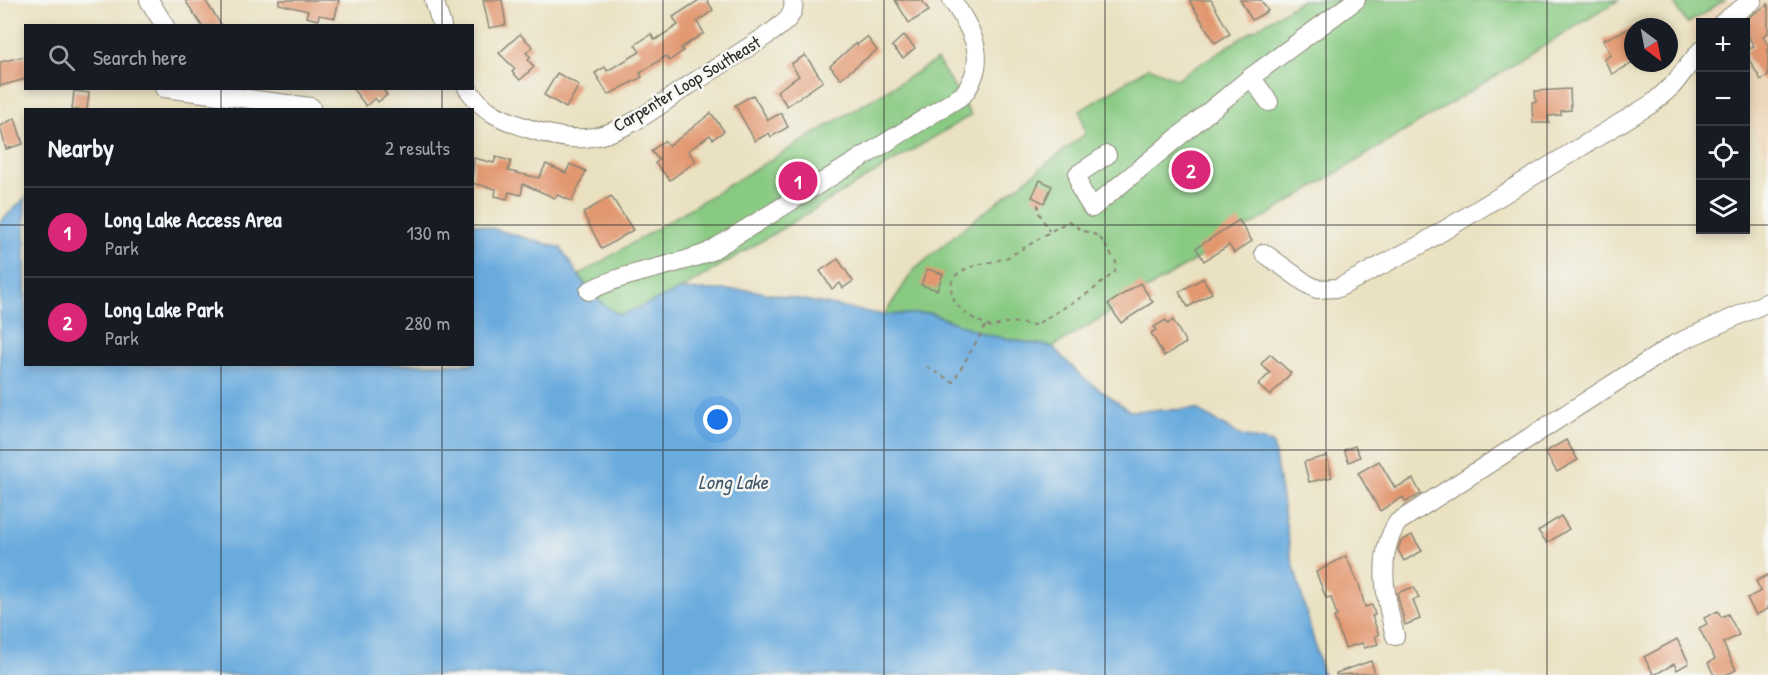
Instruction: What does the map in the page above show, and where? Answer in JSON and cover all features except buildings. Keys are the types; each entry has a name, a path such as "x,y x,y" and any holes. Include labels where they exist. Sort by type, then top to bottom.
{"street":[{"path":"149,0 164,24"},
{"path":"434,0 441,24"},
{"name":"Carpenter Loop Southeast","path":"469,90 485,110 516,124 562,137 599,136 622,128 772,32 789,19 794,7 793,0"},
{"path":"589,291 613,278 682,263 710,252 963,95 971,85 978,64 976,43 966,21 952,0"},
{"path":"1107,155 1078,174 1080,188 1092,208 1251,77 1356,0"},
{"path":"1728,18 1753,0"},
{"path":"1264,254 1307,284 1328,290 1338,288 1420,245 1653,103 1673,86 1696,57"},
{"path":"1251,77 1269,102"},
{"path":"207,91 311,107"},
{"path":"1395,636 1386,600 1384,571 1388,547 1398,522 1675,344 1768,302"}],"path":[{"path":"1038,204 1038,211 1050,232"},
{"path":"1069,221 1081,230 1099,236 1116,262 1115,272 1090,292 1035,325 1010,322 991,327 960,310 953,301 951,281 965,269 1007,257 1050,232 1069,221"},
{"path":"927,367 953,382 986,325"}],"shaded area":[{"path":"1725,0 1768,0 1768,155 1750,126 1750,18 1696,18"},
{"path":"1696,18 1696,39 1687,24"}],"green space":[{"path":"1302,0 1619,0 1053,347 987,335 930,313 884,315 913,271 961,230 1085,134 1080,111 1149,67 1176,79"},
{"path":"1672,0 1725,0 1696,18 1687,24"},
{"path":"937,60 971,115 680,290 621,316 597,299 579,275"}],"water":[{"name":"Long Lake","path":"24,199 24,366 474,366 474,223 561,248 594,295 611,310 621,315 680,290 750,290 884,315 930,313 987,335 1053,347 1081,376 1130,411 1196,409 1241,436 1273,443 1291,555 1323,675 0,675 0,222"}],"place":[{"name":"Long Lake Park","path":"1191,170"},
{"name":"Long Lake Access Area","path":"798,181"}]}
